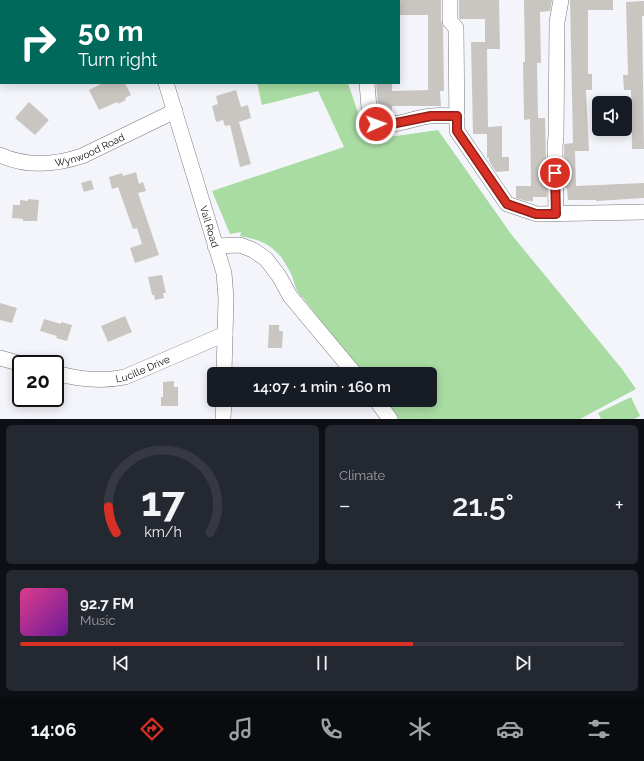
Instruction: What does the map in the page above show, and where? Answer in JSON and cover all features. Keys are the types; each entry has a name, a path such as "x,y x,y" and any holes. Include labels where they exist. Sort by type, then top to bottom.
{"street":[{"path":"450,0 450,22 456,28 457,131 507,204 536,214 644,212"},
{"path":"556,214 555,146 557,22 561,0"},
{"name":"Vail Road","path":"166,84 224,274 226,298 224,367"},
{"path":"367,84 370,120 376,124 391,124 431,116 457,116"},
{"name":"Wynwood Road","path":"0,155 23,163 53,164 68,161 82,156 175,111"},
{"path":"216,246 240,245 253,250 266,259 279,276 290,296 349,367"},
{"name":"Lucille Drive","path":"64,375 95,381 125,377 225,334"},
{"path":"0,358 12,361"},
{"path":"223,419 224,407"},
{"path":"381,407 390,419"}],"green space":[{"path":"257,84 348,84 367,140 438,130 511,234 622,369 636,389 580,419 397,419 388,407 437,407 437,367 357,367 299,293 290,271 281,257 263,242 240,236 241,232 230,234 212,191 344,147 318,91 262,105"},
{"path":"631,397 640,416 634,419 601,419 598,413"}],"building":[{"path":"400,0 441,0 444,91 440,91 441,106 392,106 392,115 385,116 379,114 376,84 392,84 392,91 428,90 428,15 400,15"},
{"path":"459,0 499,0 500,49 487,49 488,127 502,126 502,157 509,157 509,171 496,172 489,161 489,158 487,158 487,134 473,134 471,42 485,42 485,19 460,19"},
{"path":"524,0 552,0 550,11 540,12 541,63 537,63 538,118 545,118 547,197 533,197 533,201 526,201 516,198 516,186 531,186 530,119 524,120"},
{"path":"570,0 613,0 613,10 588,10 588,74 592,74 592,90 586,90 589,151 575,151 576,186 644,183 644,198 596,201 568,200 567,188 565,188 564,144 573,143"},
{"path":"644,1 644,16 642,16 644,149 632,149 632,96 631,90 624,90 623,75 628,75 626,2"},
{"path":"101,84 126,84 131,95 125,98 126,100 118,104 117,102 99,110 89,90"},
{"path":"236,90 241,107 248,105 251,118 239,122 251,164 240,167 230,125 225,126 223,120 216,122 212,106 218,104 216,96"},
{"path":"29,102 49,120 35,135 15,118"},
{"path":"136,172 139,184 143,182 146,191 138,193 159,255 135,263 130,248 142,244 137,228 133,229 118,187 112,189 109,177 122,173 123,176"},
{"path":"91,180 94,189 84,192 81,183"},
{"path":"28,199 39,200 37,221 23,221 23,219 12,218 13,205 20,205 20,200 28,201"},
{"path":"162,275 166,293 163,293 164,298 155,300 154,295 152,295 148,277"},
{"path":"0,303 17,308 12,323 0,320"},
{"path":"125,316 132,332 108,342 101,326"},
{"path":"44,319 61,324 61,322 72,325 67,341 56,338 57,336 40,331"},
{"path":"269,325 279,325 279,331 283,331 282,348 268,348"},
{"path":"174,381 174,387 178,387 178,406 161,406 161,397 163,397 163,382"}],"route":[{"path":"376,124 391,124 431,116 457,116 457,131 507,204 536,214 556,214 555,173"}]}
